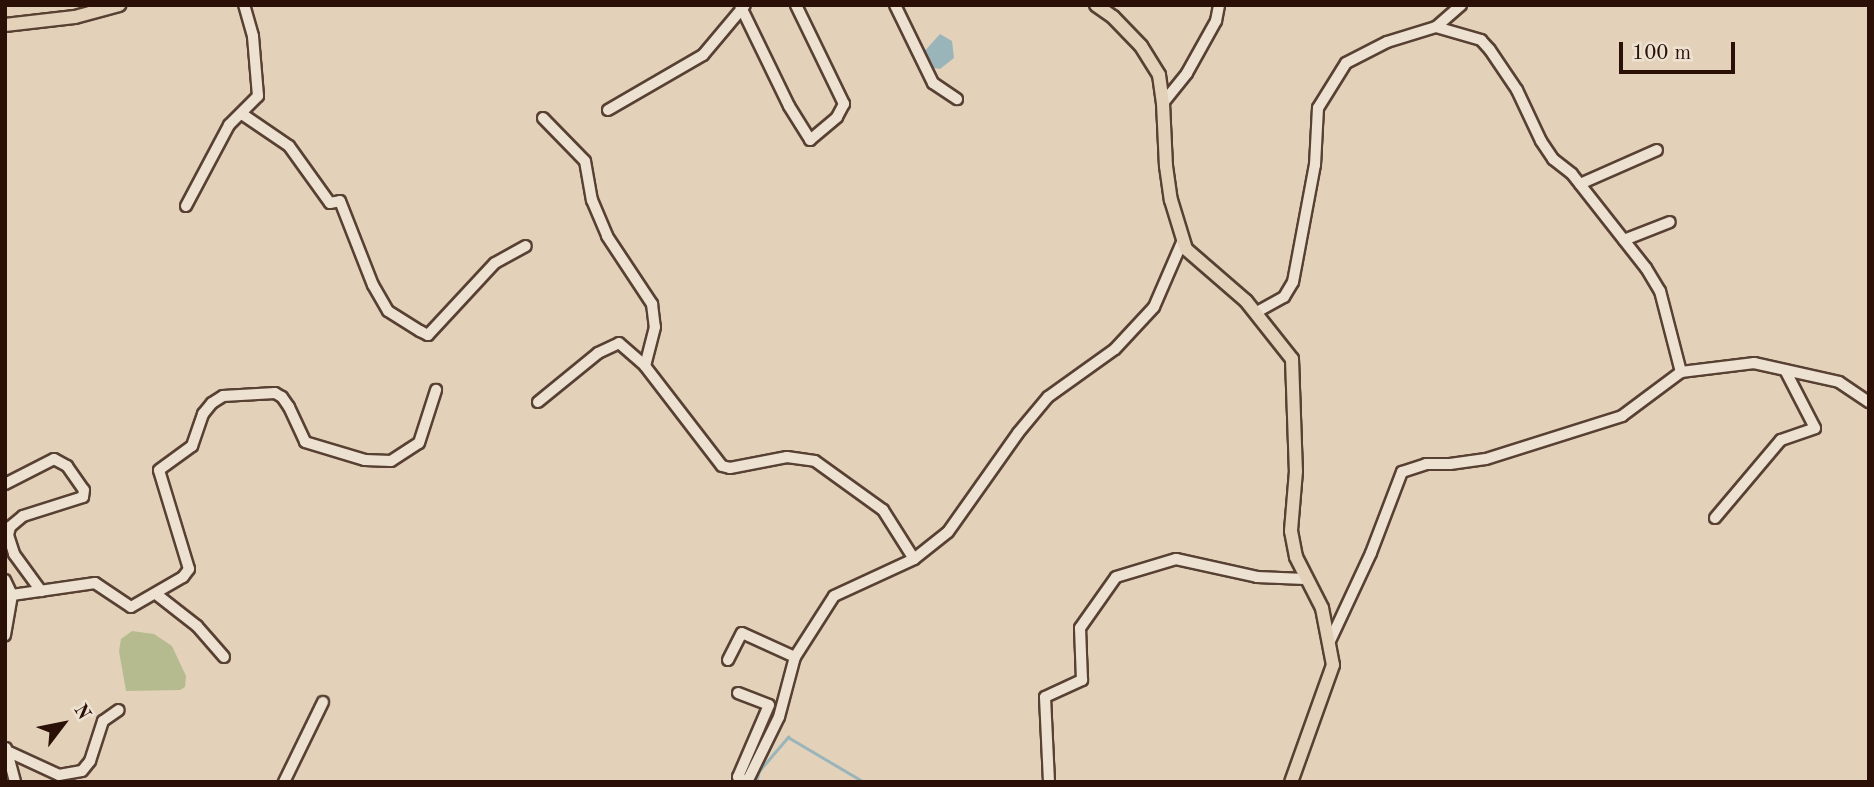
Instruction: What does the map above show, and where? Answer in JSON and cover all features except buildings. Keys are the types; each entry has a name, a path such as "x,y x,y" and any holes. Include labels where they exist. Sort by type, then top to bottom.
{"main road":[{"path":"5,25 75,17 119,5"},
{"path":"1096,5 1113,17 1141,46 1158,75 1163,103 1166,166 1186,249 1246,301 1292,359 1296,471 1291,531 1305,579 1322,608 1334,665 1291,782"}],"street":[{"path":"186,206 229,125 258,96 253,36 244,5"},
{"path":"608,110 703,55 742,6 789,106 810,140 837,117 844,104 796,5"},
{"path":"895,5 933,83 957,99"},
{"path":"1163,103 1187,73 1216,21 1219,5"},
{"path":"1255,313 1284,297 1298,264 1315,165 1318,108 1346,63 1387,43 1436,27 1461,5"},
{"path":"1436,27 1481,40 1517,90 1547,150 1580,184 1624,240 1660,291 1681,372"},
{"path":"242,114 289,146 330,203 340,201 373,285 388,311 428,335 495,263 526,246"},
{"path":"543,118 585,161 592,200 607,236 652,304 655,327 645,366"},
{"path":"1580,184 1657,150"},
{"path":"1624,240 1670,222"},
{"path":"738,693 769,705 738,778 747,782 779,717 795,657 834,596 914,559 948,532 1018,433 1048,397 1115,349 1154,307 1183,240"},
{"path":"538,402 598,353 619,343 645,366 722,466 730,468 787,457 814,461 883,510 914,559"},
{"path":"1330,641 1371,552 1402,472 1426,464 1450,464 1486,458 1622,416 1681,372 1754,363 1839,382 1869,402"},
{"path":"1715,518 1781,440 1815,428 1785,370"},
{"path":"12,595 95,583 131,607 184,577 190,569 159,470 192,446 203,414 212,403 223,396 275,393 282,397 289,407 305,442 365,460 391,461 419,443 436,390"},
{"path":"5,484 54,459 67,466 84,490 83,497 23,516 10,527 8,535 14,554 41,591"},
{"path":"1049,782 1045,697 1082,680 1080,628 1116,577 1175,559 1257,577 1305,579"},
{"path":"5,580 12,595 5,635"},
{"path":"156,594 197,626 224,657"},
{"path":"728,660 743,633 795,657"},
{"path":"284,782 323,702"},
{"path":"6,749 59,775 82,771 90,761 103,721 119,710"},
{"path":"6,749 15,782"}],"green space":[{"path":"132,631 154,634 172,646 186,676 185,687 180,690 126,691 119,651 121,639"}],"water":[{"path":"940,34 952,41 954,58 940,69 920,66 922,54"}],"waterway":[{"path":"756,782 759,771 788,737 864,782"}]}
